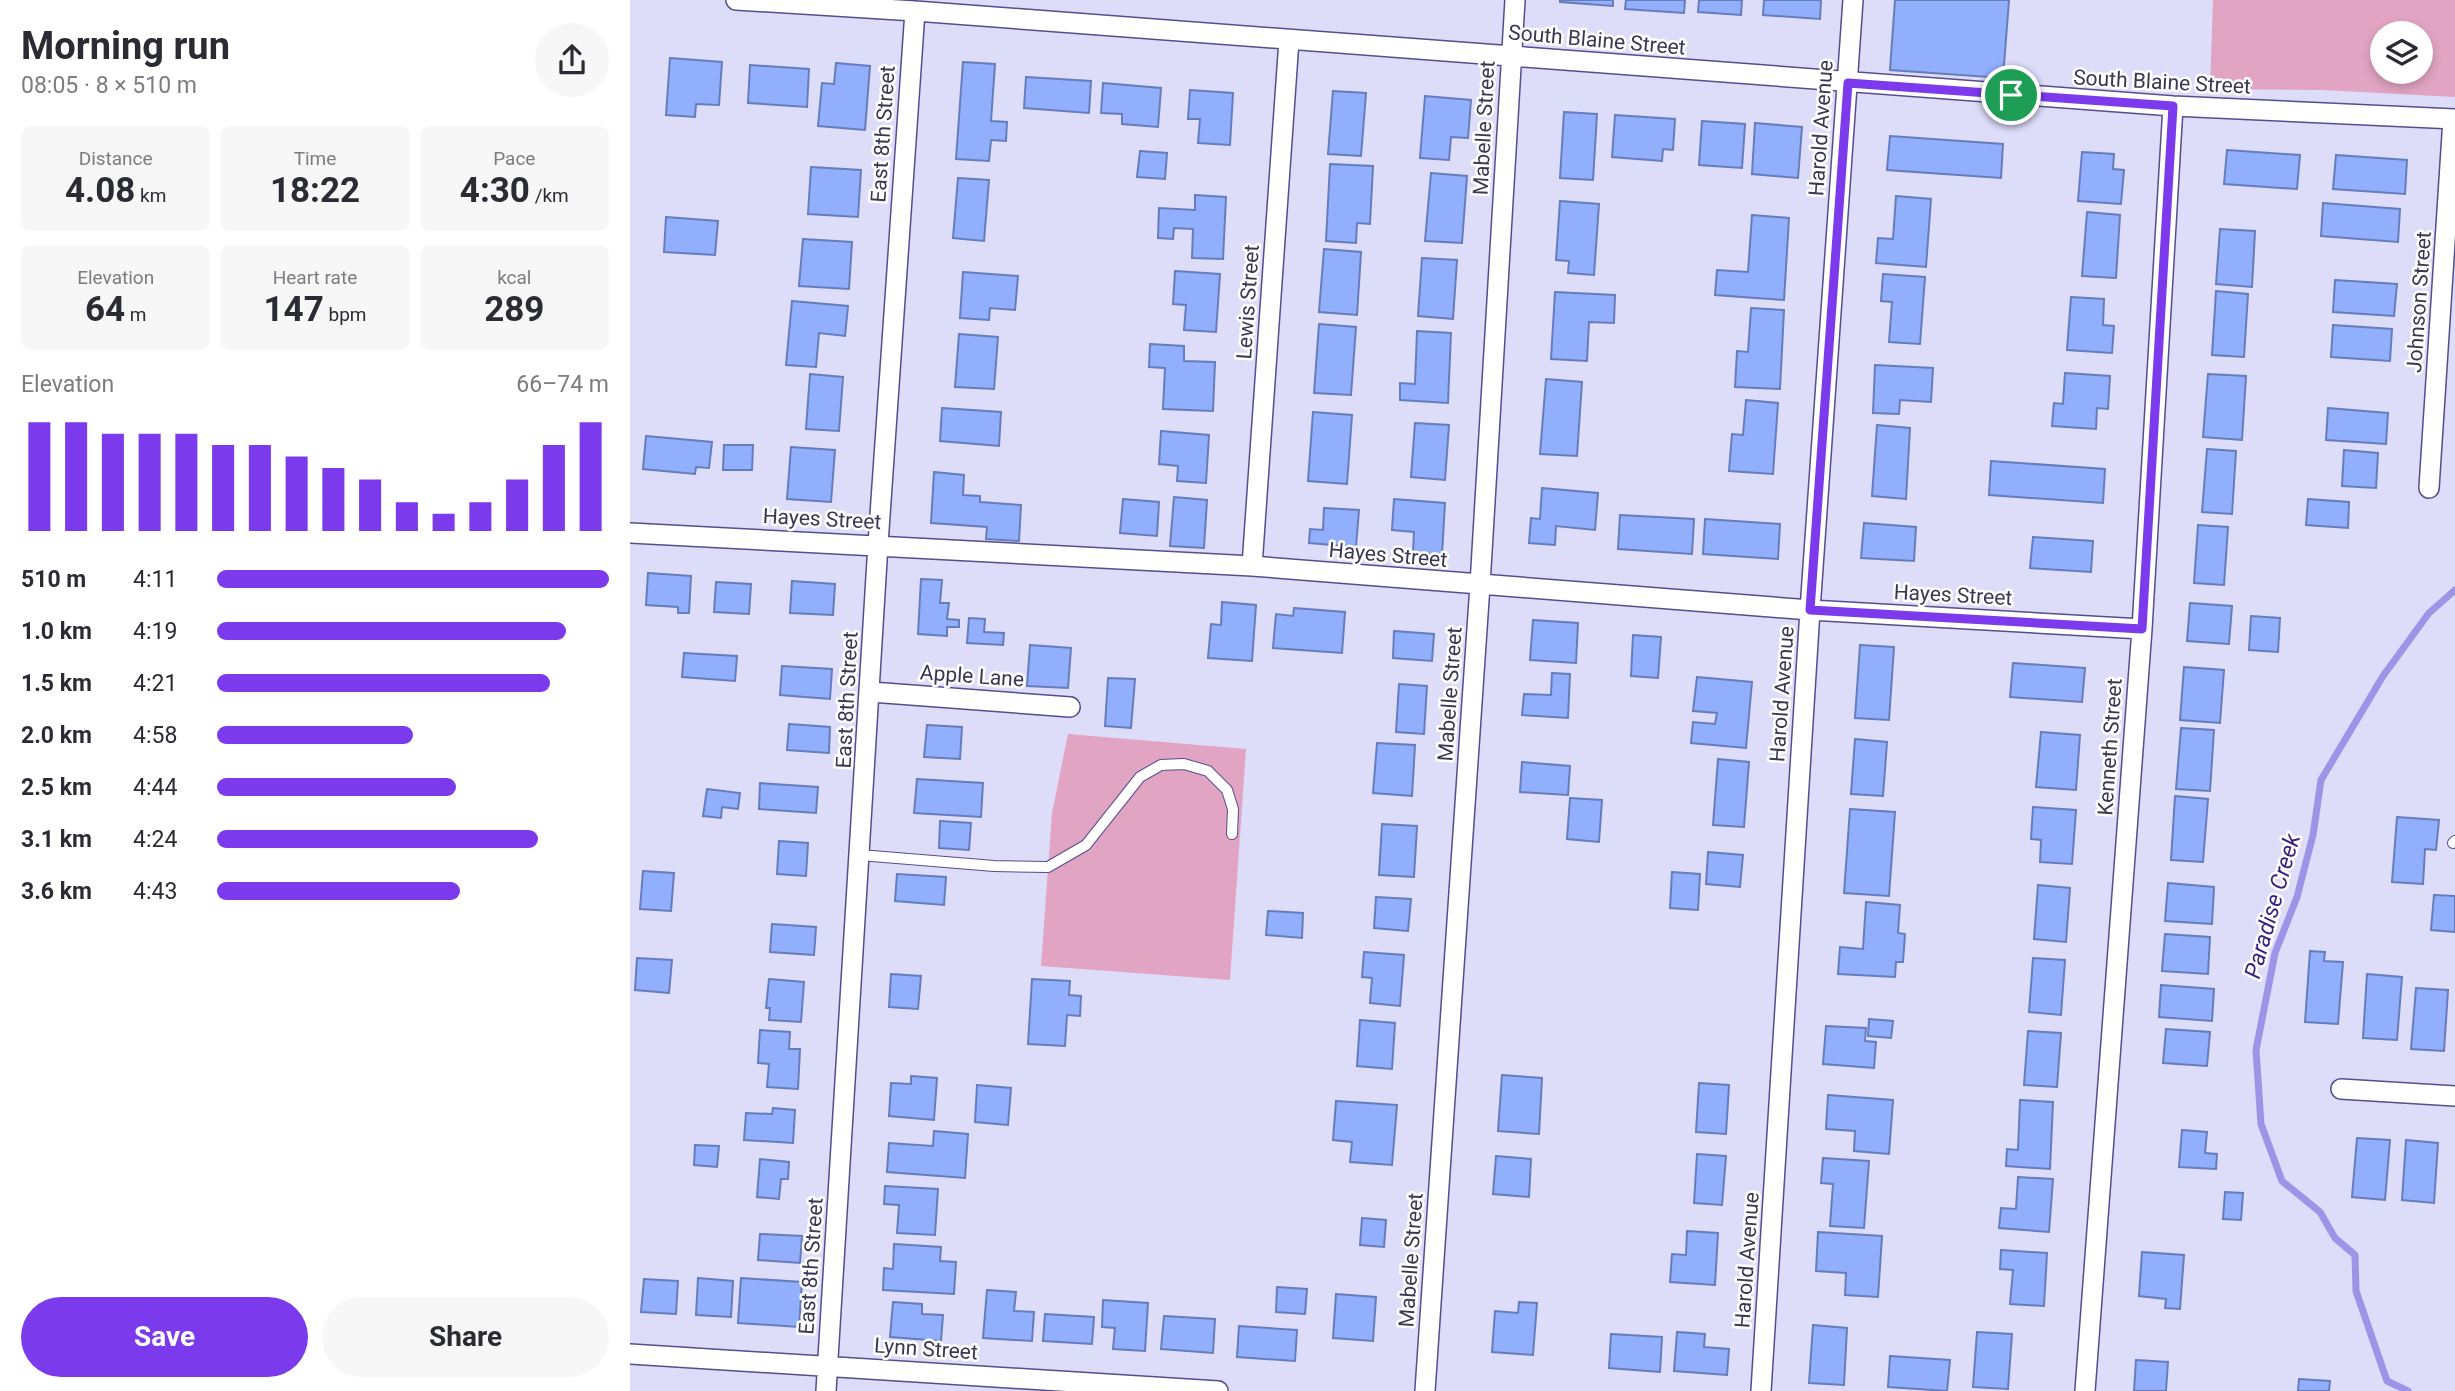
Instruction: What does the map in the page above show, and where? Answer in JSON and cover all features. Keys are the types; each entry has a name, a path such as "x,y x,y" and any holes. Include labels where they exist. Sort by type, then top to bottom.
{"street":[{"name":"South Blaine Street","path":"736,0 915,11 2173,106 2454,119"},
{"name":"Mabelle Street","path":"1425,1391 1480,586 1515,0"},
{"name":"Harold Avenue","path":"1761,1391 1810,610 1853,0"},
{"name":"East 8th Street","path":"826,1391 878,544 915,11"},
{"name":"Lewis Street","path":"1252,566 1289,40"},
{"name":"Kenneth Street","path":"2085,1391 2142,629 2173,106"},
{"name":"Johnson Street","path":"2429,488 2454,119"},
{"name":"Hayes Street","path":"630,533 878,544 1252,566 1810,610 2142,629"},
{"name":"Apple Lane","path":"871,692 1070,707"},
{"path":"2341,1088 2455,1097"},
{"name":"Lynn Street","path":"630,1353 1208,1391"}],"lane":[{"path":"860,855 994,866 1048,867 1086,845 1140,777 1161,765 1184,764 1208,771 1227,790 1233,809 1232,834"}],"shaded area":[{"path":"2213,0 2455,0 2455,97 2323,90 2210,89"},
{"path":"1068,734 1246,749 1230,980 1041,966 1052,813"}],"building":[{"path":"1613,0 1613,6 1560,2"},
{"path":"1626,0 1685,0 1684,13 1625,9"},
{"path":"1699,0 1742,0 1741,15 1698,12"},
{"path":"1764,0 1821,0 1820,19 1763,15"},
{"path":"1895,0 2009,0 2003,78 1890,70"},
{"path":"670,58 722,62 719,105 696,104 695,117 666,115"},
{"path":"963,62 995,64 991,121 1007,122 1006,141 991,140 989,161 956,159"},
{"path":"836,63 870,66 865,130 818,126 822,83 834,84"},
{"path":"750,65 809,69 807,107 748,103"},
{"path":"1026,77 1091,81 1089,113 1024,108"},
{"path":"1103,83 1161,88 1158,127 1122,124 1122,114 1101,113"},
{"path":"1190,90 1233,93 1230,145 1198,143 1200,119 1188,119"},
{"path":"1333,91 1366,93 1361,156 1328,154"},
{"path":"1425,96 1471,100 1468,138 1451,137 1449,160 1420,158"},
{"path":"1564,112 1597,114 1593,180 1560,178"},
{"path":"1615,115 1675,119 1673,150 1663,149 1662,161 1612,157"},
{"path":"1702,121 1745,124 1742,168 1699,165"},
{"path":"1755,123 1802,127 1798,178 1752,174"},
{"path":"1890,136 2003,144 2001,178 1887,170"},
{"path":"2227,150 2300,155 2297,189 2224,184"},
{"path":"1140,151 1167,153 1165,179 1137,177"},
{"path":"2082,152 2114,154 2113,169 2124,170 2121,204 2078,201"},
{"path":"2336,155 2407,160 2405,194 2333,189"},
{"path":"1330,164 1373,166 1370,224 1357,223 1356,243 1326,241"},
{"path":"811,167 861,170 858,217 808,214"},
{"path":"1431,173 1467,176 1462,243 1425,241"},
{"path":"958,178 989,180 984,241 953,238"},
{"path":"1195,195 1226,197 1223,259 1192,258 1193,229 1174,228 1173,239 1158,238 1159,208 1195,210"},
{"path":"1896,196 1931,199 1926,267 1876,263 1878,238 1893,239"},
{"path":"1560,201 1599,204 1594,275 1568,273 1569,261 1556,260"},
{"path":"2323,203 2400,209 2398,242 2321,236"},
{"path":"2087,212 2120,215 2116,278 2082,276"},
{"path":"1752,215 1789,218 1784,300 1715,295 1717,270 1748,272"},
{"path":"666,217 718,221 715,255 664,252"},
{"path":"2220,229 2255,231 2252,287 2216,284"},
{"path":"803,239 852,242 849,289 799,286"},
{"path":"1324,249 1361,252 1357,315 1319,312"},
{"path":"1422,258 1457,260 1453,319 1418,316"},
{"path":"1175,271 1220,274 1216,332 1184,330 1186,305 1173,304"},
{"path":"963,272 1018,276 1015,310 990,308 989,320 960,318"},
{"path":"1883,274 1925,277 1920,344 1889,342 1892,302 1881,301"},
{"path":"2335,280 2397,284 2394,316 2333,312"},
{"path":"2216,291 2248,294 2244,357 2212,355"},
{"path":"1555,292 1615,295 1614,323 1589,322 1587,361 1551,359"},
{"path":"2071,297 2104,299 2103,325 2114,326 2112,353 2067,350"},
{"path":"792,301 848,306 845,336 819,333 816,367 786,365"},
{"path":"1751,308 1784,310 1780,389 1735,387 1737,351 1748,352"},
{"path":"1319,324 1356,327 1351,395 1314,393"},
{"path":"2333,325 2392,329 2390,361 2331,357"},
{"path":"1417,331 1451,333 1448,403 1400,400 1400,383 1415,384"},
{"path":"959,334 998,337 994,389 955,387"},
{"path":"1150,344 1184,346 1184,361 1215,362 1213,411 1163,409 1165,368 1149,367"},
{"path":"1875,365 1933,368 1931,402 1900,400 1899,414 1873,413"},
{"path":"2065,373 2110,376 2108,409 2097,408 2096,429 2052,426 2054,403 2063,404"},
{"path":"810,374 843,377 839,431 806,429"},
{"path":"2208,374 2246,376 2242,440 2203,437"},
{"path":"1546,379 1582,382 1577,456 1540,454"},
{"path":"1746,400 1778,403 1773,474 1729,471 1732,434 1743,435"},
{"path":"942,408 1001,412 999,446 940,441"},
{"path":"2328,408 2388,413 2386,444 2326,440"},
{"path":"1313,412 1352,415 1347,484 1308,481"},
{"path":"1415,423 1449,425 1445,480 1411,477"},
{"path":"1877,425 1910,428 1906,499 1872,496"},
{"path":"1161,431 1209,435 1206,483 1177,481 1178,466 1159,464"},
{"path":"646,436 712,442 709,468 696,467 695,474 643,469"},
{"path":"724,445 753,445 752,470 723,470"},
{"path":"791,447 835,450 831,502 787,499"},
{"path":"2207,449 2236,451 2232,514 2202,512"},
{"path":"2344,450 2378,453 2376,488 2342,486"},
{"path":"1991,461 2105,469 2103,503 1989,495"},
{"path":"934,472 964,475 963,495 980,496 980,502 1021,505 1019,541 986,539 987,527 931,523"},
{"path":"1542,488 1598,493 1595,530 1556,526 1555,545 1529,543 1531,518 1540,519"},
{"path":"1174,497 1207,500 1204,548 1170,546"},
{"path":"1123,499 1159,502 1157,536 1120,533"},
{"path":"1394,499 1445,503 1442,555 1413,553 1414,532 1392,530"},
{"path":"2308,499 2349,502 2348,528 2306,525"},
{"path":"1324,508 1359,510 1356,547 1309,543 1310,529 1323,530"},
{"path":"1620,515 1694,519 1692,554 1618,549"},
{"path":"1705,519 1780,524 1778,559 1703,554"},
{"path":"1864,523 1916,527 1914,561 1861,558"},
{"path":"2198,525 2228,527 2224,585 2194,583"},
{"path":"2033,537 2093,541 2091,572 2030,568"},
{"path":"648,573 691,576 689,613 678,613 678,607 646,605"},
{"path":"921,579 942,580 940,603 949,603 947,619 959,620 959,627 947,627 947,636 918,634"},
{"path":"792,581 835,584 833,615 790,613"},
{"path":"716,582 751,584 749,614 714,612"},
{"path":"1222,602 1256,605 1252,661 1208,658 1211,624 1221,625"},
{"path":"2190,603 2232,606 2229,644 2187,641"},
{"path":"1294,608 1345,612 1342,653 1273,648 1276,614 1293,616"},
{"path":"2251,616 2280,618 2278,652 2249,650"},
{"path":"969,618 985,619 984,632 1004,633 1003,645 967,643"},
{"path":"1533,620 1578,623 1576,663 1530,660"},
{"path":"1394,631 1434,634 1432,661 1393,658"},
{"path":"1633,635 1661,637 1658,678 1631,676"},
{"path":"1030,645 1071,648 1068,688 1027,686"},
{"path":"1860,645 1894,647 1889,720 1855,718"},
{"path":"684,653 737,656 735,681 682,677"},
{"path":"2013,663 2085,668 2082,702 2010,697"},
{"path":"782,666 832,669 830,699 780,695"},
{"path":"2184,667 2224,670 2220,723 2180,720"},
{"path":"1552,673 1570,674 1568,718 1522,715 1524,694 1551,695"},
{"path":"1697,677 1752,682 1746,748 1691,743 1693,722 1715,724 1717,713 1693,711"},
{"path":"1108,678 1135,679 1131,728 1105,726"},
{"path":"1399,684 1427,686 1424,734 1396,732"},
{"path":"789,724 830,727 829,753 787,750"},
{"path":"927,725 962,727 960,759 924,757"},
{"path":"2181,728 2214,730 2210,791 2176,789"},
{"path":"2041,732 2080,735 2076,790 2036,787"},
{"path":"1855,739 1887,742 1883,796 1851,794"},
{"path":"1377,743 1415,745 1412,796 1373,793"},
{"path":"1718,759 1749,762 1744,827 1713,825"},
{"path":"1522,762 1570,766 1568,795 1520,792"},
{"path":"917,779 983,783 981,817 914,813"},
{"path":"760,783 818,787 816,813 759,809"},
{"path":"707,789 740,793 738,809 722,807 721,818 703,816"},
{"path":"2175,796 2208,799 2203,862 2171,860"},
{"path":"1570,798 1602,800 1599,842 1567,839"},
{"path":"2033,807 2076,810 2072,864 2040,862 2041,840 2031,839"},
{"path":"1850,809 1895,812 1889,896 1844,893"},
{"path":"2397,817 2439,820 2436,850 2425,849 2423,884 2392,882"},
{"path":"940,821 971,823 969,850 939,848"},
{"path":"1382,824 1417,826 1414,877 1379,875"},
{"path":"779,841 808,843 806,876 777,874"},
{"path":"1708,852 1743,855 1740,887 1706,884"},
{"path":"643,871 674,873 671,911 640,909"},
{"path":"1672,872 1700,874 1698,910 1670,908"},
{"path":"897,874 946,877 944,905 895,901"},
{"path":"2168,883 2214,887 2212,924 2165,921"},
{"path":"2038,885 2070,888 2066,942 2034,939"},
{"path":"2434,895 2455,896 2455,932 2431,930"},
{"path":"1376,897 1411,899 1408,931 1374,928"},
{"path":"1866,902 1900,905 1898,933 1905,934 1903,962 1896,962 1895,977 1838,974 1840,947 1863,949"},
{"path":"1268,911 1303,913 1302,938 1266,935"},
{"path":"772,924 816,927 814,955 770,952"},
{"path":"2165,934 2210,937 2208,974 2162,971"},
{"path":"2310,951 2325,952 2324,961 2343,962 2338,1024 2305,1022"},
{"path":"1364,952 1404,955 1400,1006 1370,1003 1372,978 1362,977"},
{"path":"637,958 672,960 669,993 635,990"},
{"path":"2033,958 2065,960 2061,1015 2029,1012"},
{"path":"891,974 921,976 918,1009 889,1007"},
{"path":"2367,974 2402,977 2397,1040 2363,1038"},
{"path":"769,979 804,982 801,1022 769,1020 770,1008 766,1008"},
{"path":"1032,979 1070,981 1069,995 1081,996 1080,1016 1067,1015 1065,1046 1028,1044"},
{"path":"2161,985 2214,989 2212,1021 2159,1017"},
{"path":"2416,988 2448,990 2444,1051 2411,1049"},
{"path":"1869,1019 1893,1021 1891,1038 1868,1036"},
{"path":"1360,1020 1395,1023 1392,1069 1357,1066"},
{"path":"1826,1026 1866,1028 1865,1041 1876,1042 1874,1068 1823,1064"},
{"path":"2166,1029 2210,1032 2207,1066 2163,1063"},
{"path":"760,1030 790,1032 789,1049 800,1049 798,1089 767,1087 769,1064 758,1063"},
{"path":"2028,1031 2061,1033 2057,1087 2024,1085"},
{"path":"1502,1075 1542,1078 1539,1134 1498,1131"},
{"path":"911,1076 937,1078 934,1120 889,1116 891,1083 911,1084"},
{"path":"1699,1083 1729,1085 1726,1134 1696,1132"},
{"path":"977,1085 1011,1088 1008,1125 975,1122"},
{"path":"1828,1095 1893,1100 1889,1154 1854,1151 1855,1131 1826,1129"},
{"path":"2020,1100 2053,1102 2050,1169 2006,1166 2007,1149 2018,1150"},
{"path":"1336,1101 1397,1105 1392,1165 1350,1162 1352,1142 1333,1140"},
{"path":"773,1108 795,1110 793,1143 744,1140 746,1113 772,1114"},
{"path":"2182,1130 2207,1132 2205,1153 2217,1154 2216,1169 2179,1167"},
{"path":"934,1131 968,1134 965,1178 887,1172 889,1143 933,1146"},
{"path":"2357,1138 2390,1140 2385,1200 2352,1197"},
{"path":"2406,1140 2438,1143 2434,1203 2402,1200"},
{"path":"695,1145 719,1146 717,1167 694,1165"},
{"path":"1697,1154 1726,1156 1722,1205 1694,1203"},
{"path":"1496,1156 1531,1159 1529,1197 1493,1194"},
{"path":"1823,1158 1869,1161 1864,1228 1830,1226 1833,1184 1821,1183"},
{"path":"760,1159 789,1162 788,1179 781,1179 779,1199 757,1197"},
{"path":"2018,1177 2053,1179 2049,1232 1999,1228 2001,1208 2016,1209"},
{"path":"885,1186 938,1189 935,1235 897,1233 899,1205 884,1204"},
{"path":"2225,1192 2243,1193 2241,1220 2223,1219"},
{"path":"1362,1218 1386,1220 1384,1247 1360,1245"},
{"path":"1687,1231 1718,1233 1715,1285 1670,1282 1672,1254 1686,1255"},
{"path":"1818,1232 1882,1236 1878,1297 1845,1295 1846,1273 1816,1271"},
{"path":"760,1234 802,1236 800,1263 758,1260"},
{"path":"894,1244 941,1247 940,1261 956,1262 954,1294 883,1290 884,1268 893,1269"},
{"path":"2001,1250 2047,1253 2044,1306 2010,1304 2013,1270 2000,1269"},
{"path":"2142,1252 2184,1255 2180,1309 2165,1308 2166,1299 2139,1296"},
{"path":"698,1278 733,1281 731,1317 696,1315"},
{"path":"741,1278 802,1282 799,1327 738,1323"},
{"path":"644,1279 678,1281 676,1314 641,1312"},
{"path":"1277,1287 1307,1289 1305,1314 1276,1312"},
{"path":"987,1290 1016,1292 1014,1311 1034,1312 1032,1341 983,1338"},
{"path":"1336,1294 1376,1297 1373,1341 1333,1338"},
{"path":"1103,1300 1148,1303 1145,1351 1113,1349 1115,1328 1102,1327"},
{"path":"893,1302 922,1304 922,1314 943,1315 941,1341 890,1337"},
{"path":"1519,1302 1537,1303 1533,1355 1492,1352 1495,1311 1518,1313"},
{"path":"1045,1314 1094,1317 1092,1344 1043,1341"},
{"path":"1164,1316 1215,1319 1213,1353 1161,1349"},
{"path":"1813,1325 1847,1328 1844,1385 1809,1383"},
{"path":"1239,1326 1297,1330 1295,1361 1237,1357"},
{"path":"1677,1332 1705,1334 1704,1347 1729,1349 1727,1375 1674,1371"},
{"path":"1977,1332 2012,1334 2008,1389 1973,1387"},
{"path":"1611,1334 1662,1337 1660,1372 1609,1368"},
{"path":"1890,1356 1950,1360 1947,1391 1888,1387"},
{"path":"2136,1360 2168,1362 2166,1391 2134,1391"},
{"path":"2299,1379 2330,1381 2329,1391 2298,1391"}],"waterway":[{"name":"Paradise Creek","path":"2408,1391 2387,1381 2356,1291 2355,1255 2335,1238 2320,1212 2282,1181 2261,1124 2256,1050 2275,953 2297,897 2313,835 2321,780 2383,676 2429,613 2455,590"}],"route":[{"path":"1848,83 2011,95 2173,106 2142,629 1810,610 1848,83"}]}
